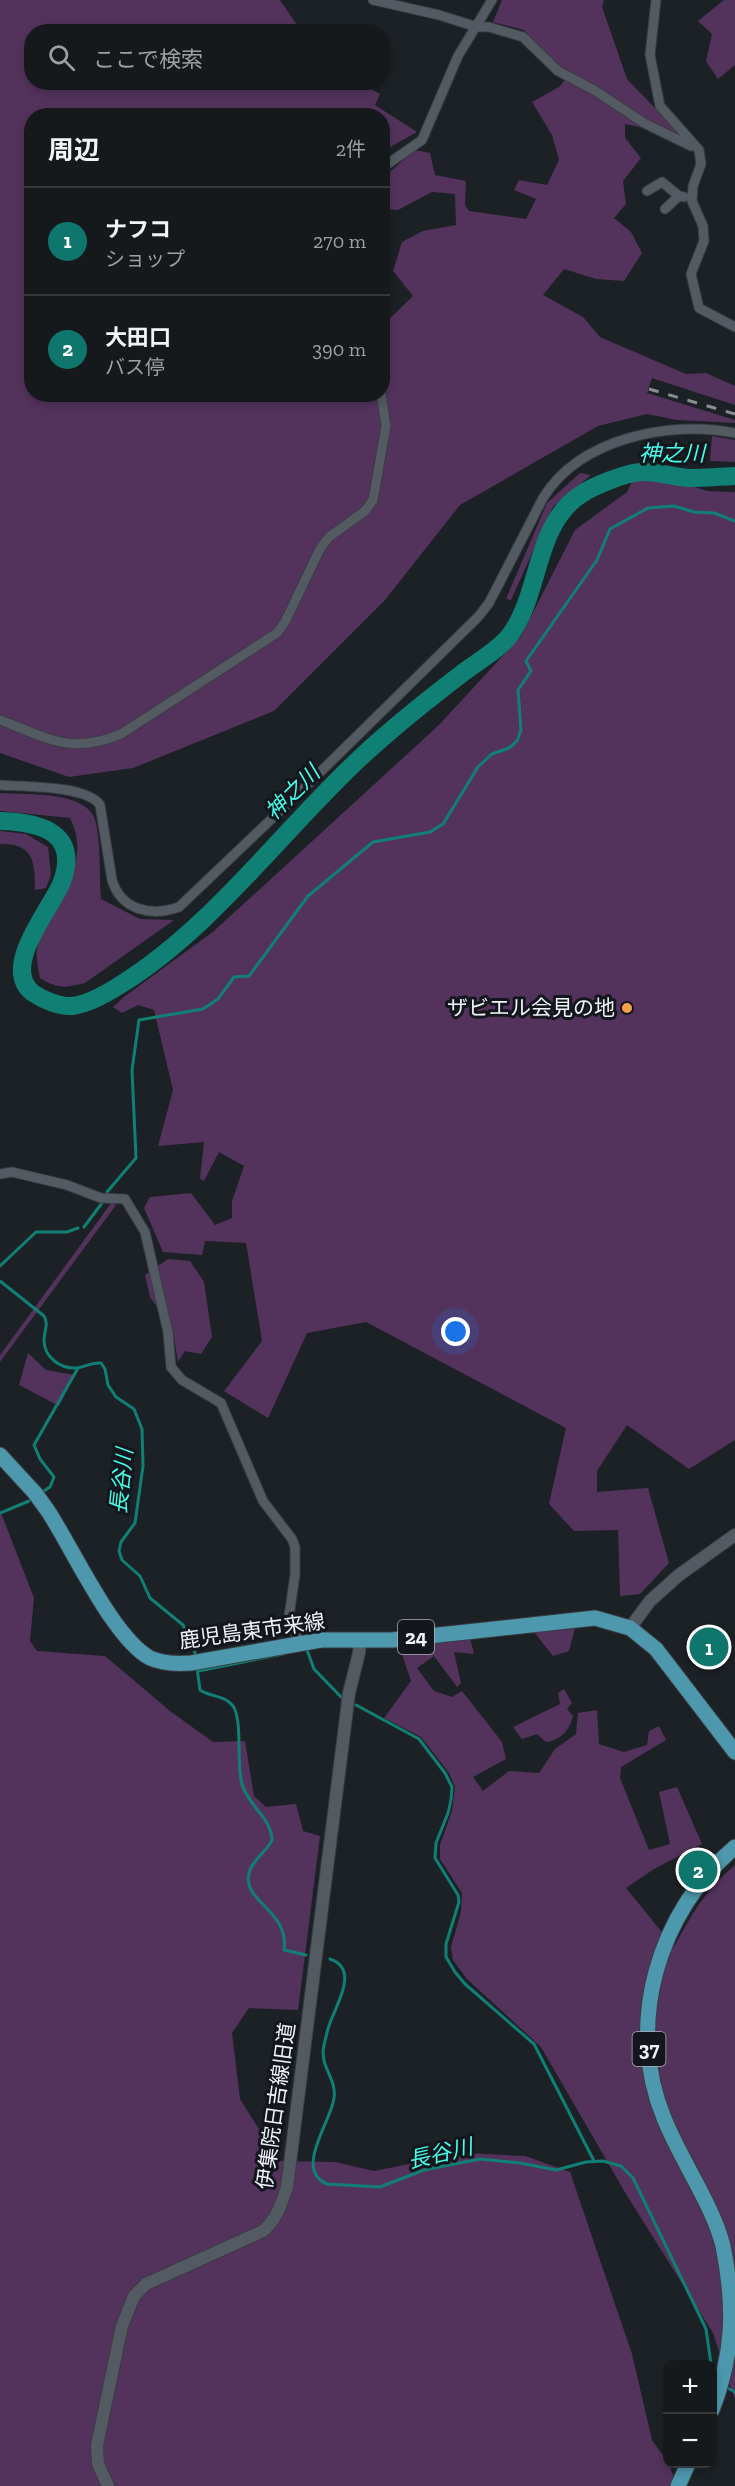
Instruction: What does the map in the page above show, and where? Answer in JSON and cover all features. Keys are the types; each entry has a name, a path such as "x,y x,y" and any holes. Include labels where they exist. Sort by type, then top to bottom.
{"main road":[{"name":"鹿児島東市来線","path":"0,1455 35,1493 48,1511 124,1636 152,1659 173,1664 197,1663 321,1640 392,1640 584,1618 605,1620 630,1628 657,1649 735,1752"},
{"name":"37","path":"717,2398 724,2381 731,2348 732,2296 726,2261 718,2230 660,2108 651,2069 648,2009 657,1967 676,1920 705,1876 735,1847"},
{"path":"679,2483 686,2468"}],"street":[{"path":"373,0 477,27 489,27 523,38 558,71 594,90 644,123 699,150"},
{"path":"390,162 422,140 458,56 492,0"},
{"path":"656,0 650,55 660,106 699,150 701,164 693,186 692,198 703,226 704,241 691,274 699,308 735,327"},
{"path":"647,191 662,182 679,196 692,198"},
{"path":"665,209 679,196"},
{"path":"0,720 66,745 86,745 106,740 121,734 277,633 285,622 320,549 329,537 365,511 373,500 386,426 382,402"},
{"path":"0,785 70,791 96,799 100,805 112,880 122,900 142,910 170,910 179,906 302,790 478,617 489,603 551,484 563,473 619,442 648,432 708,428 735,433"},
{"path":"0,1174 12,1172 67,1185 101,1198 125,1199 145,1232 168,1332 171,1367 182,1380 221,1403 263,1501 292,1539 296,1558 288,1616 289,1623 301,1643"},
{"path":"630,1628 650,1601 679,1575 735,1535"},
{"name":"伊集院日吉線旧道","path":"108,2486 98,2464 97,2445 122,2326 135,2296 153,2280 263,2231 272,2223 280,2210 287,2187 349,1693 360,1653 360,1640"}],"shaded area":[{"path":"0,0 280,0 296,24 24,24 24,90 373,90 380,94 375,105 380,108 24,108 24,402 390,402 390,318 413,296 393,271 402,242 423,231 456,225 455,194 432,192 398,210 390,209 390,172 415,150 430,153 435,175 466,181 465,205 469,211 526,219 536,199 514,190 519,180 547,185 559,160 552,135 532,102 559,87 571,73 553,62 524,30 493,22 502,0 604,0 602,7 627,79 677,131 674,134 625,124 625,138 641,158 623,181 626,204 614,218 631,232 642,253 624,281 596,279 564,269 543,295 583,317 600,337 686,374 706,373 735,386 735,405 652,378 647,393 735,420 735,423 677,420 647,414 598,426 460,505 385,600 274,711 133,768 69,777 0,753"},
{"path":"724,0 735,0 735,65 718,79 706,61 712,34 698,21"},
{"path":"390,115 417,132 390,147"},
{"path":"712,436 735,440 735,462 710,461"},
{"path":"580,473 591,475 553,507 511,600 506,599 547,503"},
{"path":"633,479 685,484 707,491 735,492 735,1440 689,1469 627,1425 597,1471 597,1492 648,1488 669,1563 640,1594 620,1596 618,1530 574,1531 549,1504 566,1428 366,1322 307,1333 268,1418 224,1391 262,1341 246,1243 205,1241 202,1255 163,1252 144,1208 150,1197 191,1193 215,1225 232,1218 232,1201 244,1166 219,1152 204,1181 200,1179 204,1142 158,1146 173,1090 154,1010 138,1005 122,1013 113,1007 214,931 439,725 521,636 575,530 627,492"},
{"path":"0,793 56,796 82,805 91,812 98,832 101,899 140,919 174,920 85,983 62,987 40,978 38,945 74,868 77,852 76,835 70,818 0,811"},
{"path":"0,831 26,834 48,847 51,875 46,888 35,890 33,862 30,856 26,850 19,847 0,844"},
{"path":"112,1202 116,1205 0,1362 0,1355"},
{"path":"168,1259 190,1261 204,1282 212,1337 201,1354 185,1351 178,1362 173,1331 150,1297 145,1275"},
{"path":"28,1353 46,1370 75,1375 59,1406 19,1385"},
{"path":"0,1510 34,1598 30,1641 37,1651 105,1656 170,1711 213,1742 245,1741 254,1796 266,1807 296,1804 303,1831 320,1836 298,2010 249,2008 232,2033 240,2099 279,2161 335,2162 374,2171 465,2153 525,2156 570,2172 632,2354 652,2440 663,2456 663,2468 670,2468 677,2486 0,2486"},
{"path":"575,1628 569,1651 553,1656 534,1632"},
{"path":"470,1638 474,1654 454,1652 461,1683 457,1687 434,1656 417,1668 434,1691 452,1697 462,1691 502,1742 506,1759 473,1777 483,1791 509,1771 539,1773 555,1749 576,1734 578,1713 597,1710 599,1744 624,1752 647,1745 649,1731 659,1726 666,1740 621,1767 620,1778 649,1850 670,1844 659,1792 677,1787 702,1844 654,1869 626,1888 674,1947 700,1903 715,1884 735,1865 735,2400 713,2333 626,2194 541,2047 467,1979 453,1960 451,1947 461,1912 462,1893 440,1859 440,1845 452,1811 455,1787 449,1773 421,1737 384,1718 411,1681 400,1648"},
{"path":"564,1689 572,1703 567,1709 573,1716 567,1730 560,1737 546,1742 537,1734 522,1739 513,1727 560,1704 558,1693"}],"waterway":[{"name":"神之川","path":"0,821 30,824 43,828 61,842 66,853 66,867 61,884 24,954 22,969 24,982 37,996 62,1005 78,1005 97,998 153,962 185,936 245,878 360,758 422,705 505,641 520,618 528,600 554,524 565,508 580,495 609,480 641,472 688,478 735,476"},
{"path":"107,1192 136,1158 132,1070 139,1020 203,1009 218,999 234,977 249,976 308,896 373,842 430,832 443,824 478,767 492,754 509,748 517,741 521,730 518,690 531,671 526,661 597,560 610,529 648,508 674,506 694,512 714,513 735,521"},
{"path":"84,1227 102,1203"},
{"path":"0,1266 36,1232 67,1232 78,1228"},
{"name":"長谷川","path":"0,1281 44,1316 45,1346 54,1361 71,1368 101,1363 105,1369 108,1385 116,1397 134,1409 142,1429 143,1466 135,1523 121,1542 119,1551 122,1560 140,1576 150,1598 183,1625 194,1647 196,1659"},
{"path":"44,1491 50,1487 54,1477 40,1459 34,1445 78,1368"},
{"path":"0,1513 29,1501"},
{"path":"307,1650 314,1669 343,1699"},
{"path":"198,1671 283,1654"},
{"name":"長谷川","path":"197,1668 200,1690 222,1698 233,1706 238,1722 242,1784 271,1832 272,1840 250,1870 248,1881 251,1890 280,1925 284,1936 284,1950 306,1955"},
{"path":"356,1705 419,1739 445,1773 452,1787 451,1800 436,1843 435,1858 458,1895 459,1902 446,1944 446,1957 465,1984 534,2044 594,2161"},
{"name":"長谷川","path":"330,1959 339,1964 344,1971 345,1979 324,2045 324,2060 333,2084 334,2098 314,2156 313,2168 317,2177 327,2184 380,2187 424,2170 480,2159 556,2170 586,2162 603,2161 621,2166 633,2178 706,2329 710,2360"},
{"name":"長谷川","path":"726,2387 735,2392"}],"railway":[{"path":"649,389 735,414"}],"place":[{"name":"ザビエル会見の地","path":"627,1008"},
{"name":"ナフコ","path":"709,1647"},
{"name":"大田口","path":"698,1870"}]}
